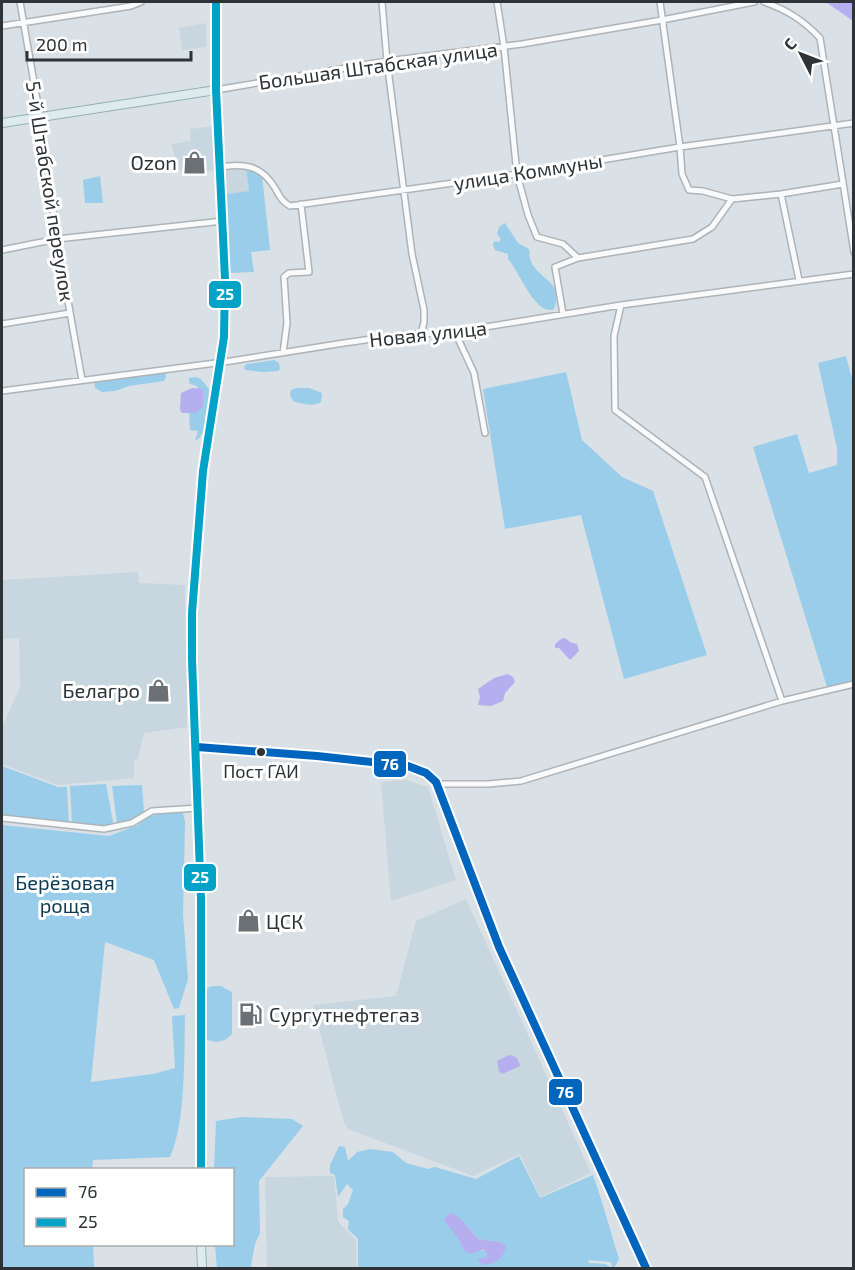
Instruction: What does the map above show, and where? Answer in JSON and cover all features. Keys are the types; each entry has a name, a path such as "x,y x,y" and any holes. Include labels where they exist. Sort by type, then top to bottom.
{"main road":[{"path":"201,1168 202,933 192,659 194,580 207,444 224,337 225,279 216,90 216,2"},
{"name":"Большая Штабская улица","path":"2,123 216,90"},
{"path":"201,1246 202,1269"}],"street":[{"name":"5-й Штабской переулок","path":"20,2 40,117 57,239 82,380"},
{"path":"2,26 131,6 141,2"},
{"path":"382,2 387,61 412,254 424,310 421,334"},
{"path":"497,2 504,46 517,174 528,215 537,237 563,244 578,258"},
{"path":"660,2 682,174 689,190 703,191 732,199 781,194 843,183"},
{"name":"Большая Штабская улица","path":"216,90 387,61 504,46 754,2"},
{"path":"764,2 785,10 805,22 820,38 854,252"},
{"name":"улица Коммуны","path":"301,204 854,123"},
{"path":"220,167 248,165 268,179 287,205 301,204 309,272 289,273 284,277 287,323 283,353"},
{"path":"781,194 799,280"},
{"path":"563,314 555,267 578,258 693,239 712,227 732,199"},
{"path":"2,250 57,239 223,221"},
{"name":"Новая улица","path":"2,391 221,362 344,342 455,332 621,305 854,274"},
{"path":"621,305 614,336 615,410 705,477 782,701"},
{"path":"2,324 70,313"},
{"path":"455,332 474,373 485,433"},
{"path":"438,784 488,784 521,781 782,701 854,684"},
{"path":"196,747 317,756 404,766 422,771 438,784 498,947 646,1269"},
{"path":"2,818 104,829 132,823 152,811 198,808"}],"shaded area":[{"path":"826,2 853,2 853,21 850,19"},
{"path":"206,23 206,47 182,50 179,28"},
{"path":"214,126 218,171 177,170 172,144 191,141 190,129"},
{"path":"246,168 249,191 226,194 223,171"},
{"path":"192,388 203,389 203,406 196,413 182,413 180,410 181,393"},
{"path":"138,572 139,583 185,585 187,727 144,733 138,759 134,761 134,778 58,785 2,764 2,727 20,687 19,638 2,639 2,580"},
{"path":"565,638 577,644 579,651 570,660 559,648 555,648 555,644"},
{"path":"508,674 515,682 505,693 503,701 491,706 478,705 480,697 478,689 494,678"},
{"path":"406,780 428,787 456,880 391,901 381,782"},
{"path":"466,899 591,1173 540,1197 520,1154 473,1176 348,1129 343,1120 313,1005 396,996 416,921"},
{"path":"509,1055 517,1058 520,1066 502,1074 497,1061"},
{"path":"334,1176 338,1222 356,1240 357,1268 267,1268 265,1177"},
{"path":"453,1213 478,1239 500,1242 506,1246 502,1257 484,1265 477,1260 487,1257 486,1251 469,1254 463,1250 460,1241 444,1220 447,1215"}],"green space":[{"path":"246,167 262,175 270,250 251,252 254,272 229,273 226,194 249,191"},
{"path":"100,176 103,203 85,203 83,180"},
{"path":"505,223 518,243 529,249 530,259 534,266 553,286 556,292 554,309 547,310 534,300 508,259 508,254 495,250 494,241 499,242 501,239 497,234 499,227"},
{"path":"846,356 854,387 853,682 827,687 753,447 797,434 809,473 837,465 837,448 818,363"},
{"path":"274,360 279,363 278,371 245,370 244,366 247,364"},
{"path":"165,372 164,381 129,386 115,391 102,392 95,388 94,381"},
{"path":"566,372 582,440 622,477 653,491 707,655 624,679 581,515 505,529 483,389"},
{"path":"189,378 201,379 209,389 206,425 200,437 195,441 198,431 190,430 189,411 198,387 189,383"},
{"path":"309,388 322,393 321,402 311,405 293,401 290,395 291,390"},
{"path":"2,766 58,787 67,787 69,824 2,817"},
{"path":"106,784 114,827 72,824 70,786"},
{"path":"142,785 144,812 133,819 117,823 112,786"},
{"name":"Берёзовая роща","path":"165,812 183,813 185,822 183,914 188,979 179,1008 174,1009 154,960 105,942 91,1082 153,1074 175,1068 172,1016 185,1015 182,1107 175,1143 170,1157 93,1160 92,1168 24,1168 24,1246 93,1246 94,1268 2,1268 2,825 109,836 138,825 148,817"},
{"path":"221,986 232,992 232,1034 220,1041 206,1039 205,989"},
{"path":"242,1117 292,1119 303,1126 259,1181 260,1233 255,1244 251,1266 253,1268 217,1268 215,1246 234,1246 234,1168 214,1168 216,1121"},
{"path":"339,1146 345,1147 348,1161 357,1152 370,1149 393,1152 406,1163 428,1169 435,1167 476,1179 519,1156 540,1198 593,1175 619,1259 614,1268 611,1262 588,1260 589,1263 606,1264 610,1267 358,1268 358,1239 348,1229 349,1221 343,1217 343,1209 348,1204 353,1190 347,1184 338,1197 335,1175 330,1173 330,1165","holes":["465,1223 478,1239 500,1242 484,1265 487,1257 486,1251 463,1250 460,1241"]}],"transit line":[{"name":"25","path":"201,1168 201,899 192,613 203,471 224,337 225,279 216,90 216,2"},
{"name":"76","path":"197,747 408,766 426,773 436,782 499,947 646,1268"}],"place":[{"name":"Ozon","path":"195,162"},
{"name":"Белагро","path":"158,690"},
{"name":"Пост ГАИ","path":"261,752"},
{"name":"ЦСК","path":"248,921"},
{"name":"Сургутнефтегаз","path":"251,1014"}]}
